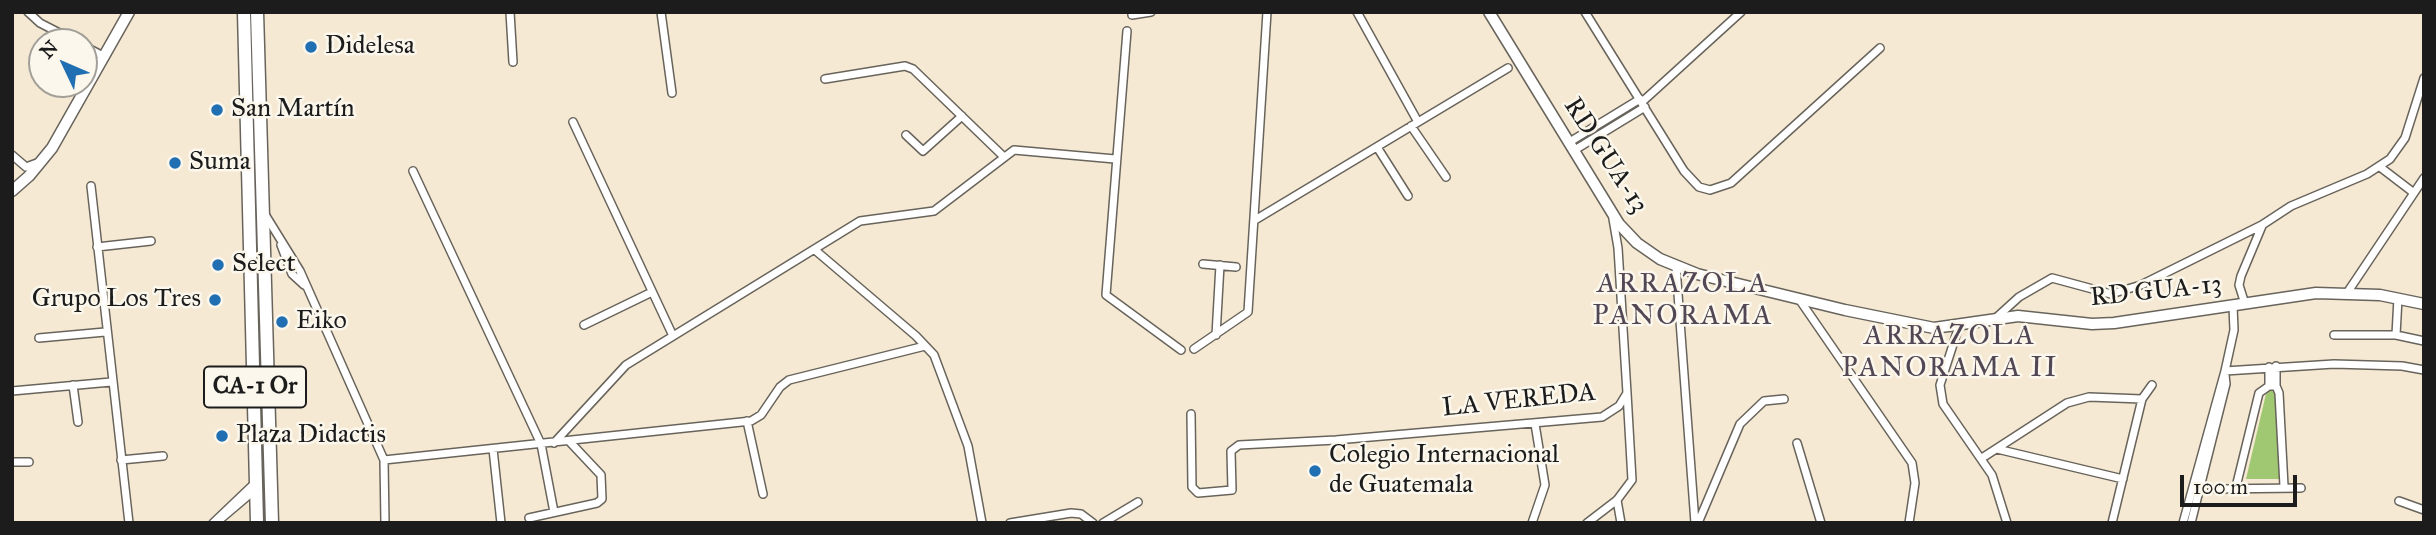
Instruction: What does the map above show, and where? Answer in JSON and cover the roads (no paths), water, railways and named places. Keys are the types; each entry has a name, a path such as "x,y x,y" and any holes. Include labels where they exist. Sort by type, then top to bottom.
{"highway":[{"name":"CA-1 Or","path":"242,12 267,311 272,523"},
{"name":"CA-1 Or","path":"257,523 251,229 263,194 259,12"},
{"path":"259,73 247,95 251,101 252,189 257,195 263,194"},
{"path":"251,229 257,226 260,230 262,303 267,311"}],"main road":[{"path":"12,191 29,176 55,143 129,12"},
{"name":"RD GUA-13","path":"1489,12 1612,215 1637,243 1676,271 1923,327 1959,326 1997,317 2032,316 2092,324 2316,293 2398,298 2424,304"}],"street":[{"path":"28,12 50,28"},
{"path":"510,12 513,62"},
{"path":"661,12 672,93"},
{"path":"1132,14 1152,12"},
{"path":"1194,349 1248,312 1267,12"},
{"path":"1357,12 1414,124 1446,177"},
{"path":"1586,12 1689,178 1699,187 1717,190 1731,183 1880,48"},
{"path":"1571,147 1642,103 1741,12"},
{"path":"1127,31 1106,295 1181,350"},
{"path":"98,53 105,57"},
{"path":"825,79 905,66 913,69 1003,156"},
{"path":"1255,220 1508,68"},
{"path":"1997,317 2026,292 2052,278 2111,294 2141,285 2262,225 2291,206 2380,167 2390,159 2405,138 2424,78"},
{"path":"906,135 923,151 962,116"},
{"path":"573,122 673,336"},
{"path":"12,157 23,165 32,167 55,143"},
{"path":"1377,147 1408,197"},
{"path":"554,443 626,365 860,221 934,211 1003,156 1019,150 1115,159"},
{"path":"12,157 29,176"},
{"path":"2380,167 2414,193"},
{"path":"413,171 541,444 554,512"},
{"path":"2347,293 2424,178"},
{"path":"91,186 105,332 129,523"},
{"path":"257,212 280,241 292,274 305,285 384,460 385,523"},
{"name":"LA VEREDA","path":"1191,414 1194,491 1232,490 1231,451 1238,445 1535,425 1602,417 1619,405 1627,393 1618,248 1612,215"},
{"path":"2245,304 2239,285 2262,225"},
{"path":"97,247 151,241"},
{"path":"815,250 925,346 942,369 954,415 968,446 982,523"},
{"path":"1203,264 1236,267"},
{"path":"1216,335 1220,265"},
{"path":"1676,271 1696,523"},
{"path":"584,325 652,292"},
{"path":"2396,335 2398,298"},
{"path":"1799,299 1912,463 1915,483 1909,523"},
{"path":"2183,523 2225,371 2234,330 2233,306"},
{"path":"1959,326 1940,385 1943,404 1992,475 2007,523"},
{"path":"39,338 105,332"},
{"path":"2334,335 2396,335 2424,341"},
{"path":"384,460 747,421 761,415 780,387 789,380 925,346"},
{"path":"2225,371 2273,366 2375,364 2424,370"},
{"path":"2273,366 2272,386 2279,393 2284,486"},
{"path":"2191,523 2226,384 2225,371"},
{"path":"12,391 111,382"},
{"path":"73,385 78,422"},
{"path":"2112,523 2142,399 2152,385"},
{"path":"2236,487 2259,393 2272,386"},
{"path":"1587,523 1616,500 1632,480 1627,393"},
{"path":"1982,458 2067,403 2089,397 2142,399"},
{"path":"1696,523 1740,424 1764,401 1784,399"},
{"path":"747,421 763,494"},
{"path":"1532,523 1545,485 1535,425"},
{"path":"529,518 597,503 604,493 598,470 569,442"},
{"path":"1797,443 1821,523"},
{"path":"493,449 501,523"},
{"path":"1997,449 2123,479"},
{"path":"121,460 163,456"},
{"path":"12,462 29,462"},
{"path":"215,523 256,485"},
{"path":"2212,489 2284,486 2301,488"},
{"path":"1616,500 1621,523"},
{"path":"2399,501 2424,510"},
{"path":"1103,523 1138,502"},
{"path":"1010,523 1071,513 1081,513 1093,523"}],"place":[{"name":"Didelesa","path":"311,47"},
{"name":"San Martín","path":"217,110"},
{"name":"Suma","path":"175,163"},
{"name":"Select","path":"218,265"},
{"name":"Grupo Los Tres","path":"215,300"},
{"name":"Eiko","path":"282,322"},
{"name":"Plaza Didactis","path":"222,436"},
{"name":"Colegio Internacional de Guatemala","path":"1315,471"}],"district":[{"name":"ARRAZOLA PANORAMA","path":"1683,301"},
{"name":"ARRAZOLA PANORAMA II","path":"1950,353"}]}
